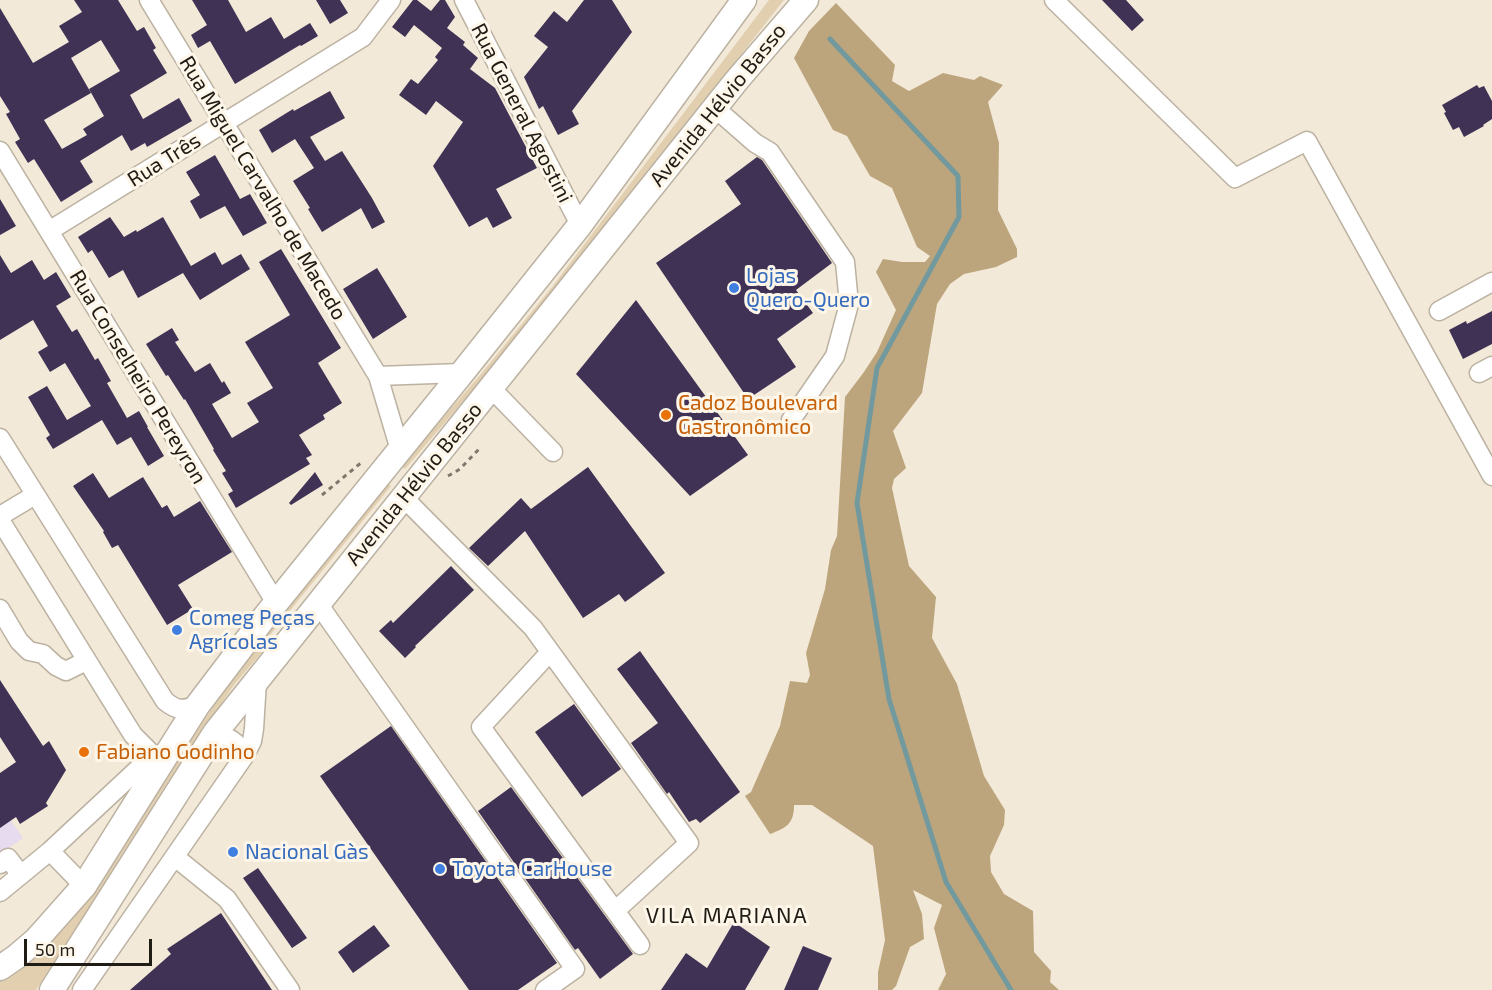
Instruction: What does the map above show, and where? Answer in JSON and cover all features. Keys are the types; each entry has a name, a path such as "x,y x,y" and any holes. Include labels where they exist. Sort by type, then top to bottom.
{"main road":[{"name":"Avenida Hélvio Basso","path":"0,968 36,940 84,886 197,706 276,603 580,225 744,0"},
{"name":"Avenida Hélvio Basso","path":"52,990 215,733 754,59 806,0"}],"street":[{"name":"Rua Miguel Carvalho de Macedo","path":"148,0 378,376 400,450"},
{"name":"Rua Três","path":"49,231 363,38 391,0"},
{"name":"Rua General Agostini","path":"464,0 580,225"},
{"path":"1054,0 1235,178 1307,141 1490,470"},
{"path":"715,108 755,143 770,152 845,261 849,304 835,356 791,420"},
{"name":"Rua Conselheiro Pereyron","path":"0,151 276,603"},
{"path":"1439,311 1492,282"},
{"path":"378,376 462,373"},
{"path":"491,388 553,452"},
{"path":"0,438 165,701 171,707 183,710 197,706"},
{"path":"0,892 50,851 138,769 160,763 133,735 0,518 35,495"},
{"path":"404,498 533,628 689,843 615,911"},
{"path":"319,604 575,969 545,990"},
{"path":"0,609 19,641 29,651 43,654 56,666 66,671 86,661"},
{"path":"550,652 481,726 640,945"},
{"path":"82,990 245,756 252,741 254,729 257,681"},
{"path":"215,733 231,739 240,746 245,756"},
{"path":"50,851 84,886"},
{"path":"175,856 227,899 290,990"},
{"path":"0,864 8,858 21,875"}],"shaded area":[{"path":"769,0 784,0 484,377 405,469 401,466 481,374 552,287"},
{"path":"836,3 895,65 892,81 909,91 943,73 974,80 980,76 1003,85 988,102 999,143 998,210 1017,249 1017,257 996,267 964,274 950,284 937,304 922,393 893,431 906,468 894,479 892,488 909,566 936,597 932,638 957,684 984,776 1005,810 1004,825 990,856 991,872 1004,894 1033,911 1034,952 1051,971 1050,982 1059,990 938,990 946,974 934,928 942,905 913,890 922,914 924,939 910,947 896,986 892,990 878,990 878,972 885,940 873,846 812,805 794,805 791,821 780,830 770,834 745,796 751,792 780,726 790,681 807,683 810,675 806,653 825,589 831,550 837,536 845,397 877,352 896,310 876,272 883,259 925,262 930,256 917,247 892,188 870,176 847,136 833,130 794,58 809,31"},
{"path":"388,483 391,486 267,639 263,637"},
{"path":"254,646 263,651 234,685 162,791 76,933 36,990 0,990 0,979 158,789"},
{"path":"0,805 23,838 0,854"}],"building":[{"path":"74,0 118,0 137,31 144,27 156,48 153,50 167,73 130,95 143,119 179,98 192,121 147,147 145,143 131,151 122,135 80,161 93,182 61,202 34,159 28,163 15,142 20,139 6,114 10,112 0,96 0,8 33,63 69,42 59,26 82,12","holes":["101,40 120,71 89,89 104,116 83,129 87,135 62,149 44,120 91,93 71,58"]},
{"path":"192,0 228,0 246,32 271,17 284,39 310,23 318,36 235,84 210,41 198,48 191,35 207,25"},
{"path":"316,0 340,0 348,13 330,24"},
{"path":"413,0 417,0 431,11 440,0 445,0 455,17 447,28 465,42 463,45 478,58 470,69 495,88 537,168 496,189 512,218 493,228 487,217 469,227 433,166 463,122 436,101 426,115 399,95 411,79 418,84 438,60 435,57 442,48 414,25 405,37 392,27"},
{"path":"584,0 612,0 632,32 572,111 579,124 558,135 543,106 539,109 524,77 548,47 534,36 554,11 567,22"},
{"path":"1102,0 1126,0 1144,20 1132,31"},
{"path":"1477,85 1479,88 1484,86 1492,101 1492,119 1464,137 1459,127 1453,130 1442,105"},
{"path":"330,91 345,118 310,137 325,161 342,151 385,222 372,229 361,208 322,232 293,181 314,168 295,139 272,153 259,130 293,109 294,111"},
{"path":"215,155 240,199 250,194 267,223 243,236 225,206 200,219 190,201 200,195 186,172"},
{"name":"Lojas Quero-Quero","path":"757,157 762,160 832,263 796,290 813,313 777,339 796,367 748,399 656,263 741,204 725,181"},
{"path":"0,199 16,226 0,235"},
{"path":"110,217 124,237 163,217 191,266 215,252 222,265 241,254 250,269 200,300 183,273 138,298 123,270 109,278 92,250 88,253 78,237"},
{"path":"281,249 341,348 318,363 342,403 323,415 325,419 299,435 312,455 306,458 310,464 236,508 228,494 233,491 222,473 226,471 214,449 185,399 168,375 166,376 146,344 172,328 179,340 175,342 195,372 210,363 231,393 212,404 232,438 259,422 247,403 273,388 245,342 290,315 259,262"},
{"path":"0,255 11,273 32,260 44,280 56,272 71,297 56,306 72,332 77,329 95,360 98,358 111,381 107,383 127,418 139,411 164,456 148,466 131,437 117,445 102,420 53,449 46,438 50,435 28,397 47,386 67,420 91,406 65,363 50,372 38,352 48,346 33,320 0,340"},
{"path":"377,268 407,317 373,339 343,289"},
{"name":"Cadoz Boulevard Gastronômico","path":"636,300 748,455 690,496 576,374"},
{"path":"1492,311 1492,344 1463,359 1449,330"},
{"path":"588,467 665,573 625,602 619,594 583,618 525,531 488,566 469,548 521,498 531,509"},
{"path":"315,472 323,485 291,505 289,503"},
{"path":"93,473 109,498 143,477 162,508 167,505 174,517 200,501 232,552 178,585 193,609 167,625 118,545 112,548 104,531 73,486"},
{"path":"451,566 474,590 405,658 379,631 391,620 393,623"},
{"path":"640,651 740,792 700,823 696,819 689,822 631,743 658,723 617,669"},
{"path":"0,680 43,746 49,741 66,770 46,803 48,806 20,824 16,817 0,828 0,773 16,762 0,737"},
{"path":"574,704 621,769 582,797 535,732"},
{"name":"Toyota CarHouse","path":"391,726 557,963 518,990 469,990 320,776"},
{"path":"511,787 633,954 600,979 578,948 575,950 478,811"},
{"path":"258,868 307,938 292,948 243,878"},
{"path":"221,913 272,990 130,990 171,954 167,949"},
{"path":"734,922 770,947 745,990 661,990 686,953 707,968"},
{"path":"374,925 390,946 353,973 338,952"},
{"path":"803,946 832,958 818,990 784,990"}],"waterway":[{"path":"830,39 958,176 959,217 877,368 857,503 889,699 946,882 1011,990"}],"place":[{"name":"Lojas Quero-Quero","path":"734,288"},
{"name":"Cadoz Boulevard Gastronômico","path":"666,415"},
{"name":"Comeg Peças Agrícolas","path":"177,630"},
{"name":"Fabiano Godinho","path":"84,752"},
{"name":"Nacional Gàs","path":"233,852"},
{"name":"Toyota CarHouse","path":"440,869"}],"district":[{"name":"VILA MARIANA","path":"727,916"}]}
